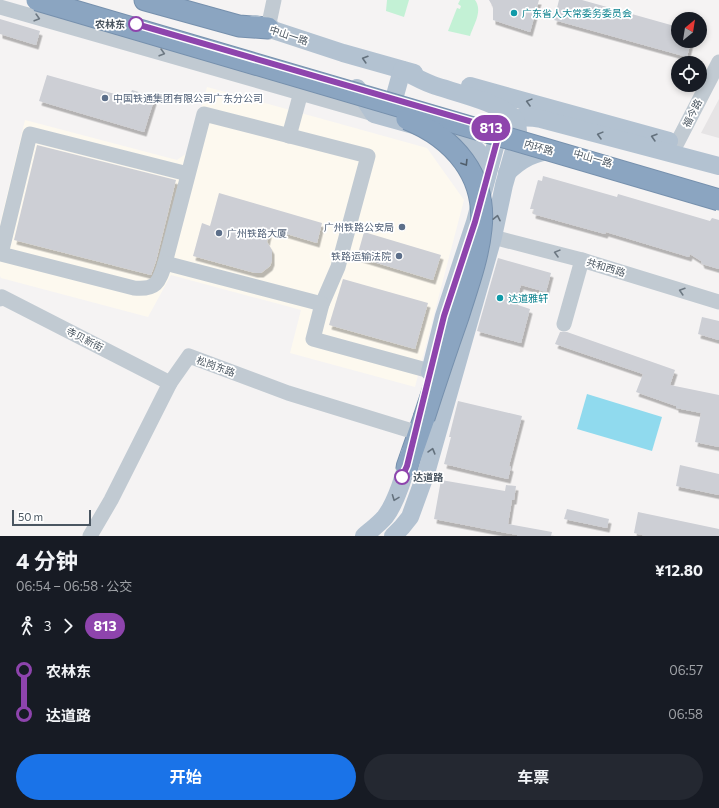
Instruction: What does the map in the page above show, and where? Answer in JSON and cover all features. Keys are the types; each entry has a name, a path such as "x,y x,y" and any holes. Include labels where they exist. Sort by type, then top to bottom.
{"highway":[{"name":"内环路","path":"37,0 719,200"},
{"name":"内环路","path":"87,0 719,185"},
{"path":"149,1 239,26 268,28"},
{"path":"283,72 402,117 435,133 447,141 464,159 477,187 482,217 482,227 472,275 419,425 407,466"}],"main road":[{"name":"中山一路","path":"52,0 500,130 521,131 567,150 719,195"},
{"name":"中山一路","path":"184,0 402,70 473,86 719,154"},
{"path":"394,99 402,70 424,82 490,104 508,113 521,131"},
{"path":"356,88 374,114 465,140 473,146 490,165"},
{"path":"393,536 410,517 426,473 493,237 507,173 521,131 537,118 719,166"},
{"path":"419,425 430,371 444,316 475,222 500,130"},
{"path":"507,173 516,164 532,154 567,150"},
{"path":"364,536 385,516 392,505 407,466"}],"street":[{"path":"268,28 274,0"},
{"path":"0,7 374,114"},
{"name":"福今路","path":"677,143 719,62"},
{"path":"289,136 306,74"},
{"path":"188,174 30,134 1,254 134,288 148,288 154,285 159,281 165,263 204,114 368,156 338,267 322,304 313,339 430,371"},
{"name":"共和西路","path":"493,237 582,260 719,302"},
{"path":"564,324 582,260"},
{"path":"165,263 322,304"},
{"name":"寺贝新街","path":"0,299 2,297 170,383"},
{"name":"松岗东路","path":"90,536 111,500 170,383 189,356 288,393 419,425"}],"shaded area":[{"path":"207,87 427,148 464,200 415,387 290,353 301,310 171,275 148,317 1,278 0,224 25,120 177,160 190,151"},
{"path":"719,99 719,138 701,133"}],"green space":[{"path":"387,0 409,0 404,17 386,11"},
{"path":"460,0 475,0 477,4 477,18 470,36 448,31 457,8 460,9 461,6 458,4"}],"water":[{"path":"587,394 662,417 652,451 577,429"}],"building":[{"name":"广东省人大常委务委员会","path":"489,0 539,0 530,32 493,20 493,7"},
{"path":"559,0 582,0 671,25 671,48 689,48 687,56 683,56 554,20"},
{"path":"0,19 40,31 36,45 0,34"},
{"path":"47,75 129,98 132,90 155,97 144,132 39,101"},
{"path":"37,145 176,180 156,261 151,275 14,240"},
{"path":"543,176 617,197 618,194 710,221 712,218 719,220 719,269 702,264 701,261 690,254 689,257 606,232 605,234 533,214 534,209 530,209 538,180 542,181"},
{"name":"广州铁路大厦","path":"219,193 322,223 317,243 270,229 267,242 272,250 272,261 270,266 261,273 255,273 193,256 202,223 210,226"},
{"name":"铁路运输法院","path":"364,232 441,255 433,280 357,257"},
{"name":"达道雅轩","path":"498,258 551,273 546,292 521,285 515,304 530,309 521,343 477,331"},
{"path":"343,279 428,303 415,349 329,325"},
{"path":"702,317 719,321 719,340 698,334"},
{"path":"560,332 567,332 675,370 670,385 719,395 719,447 695,442 701,413 676,408 676,406 636,392 643,374 555,344"},
{"path":"458,401 522,416 509,466 511,467 508,479 444,464"},
{"path":"680,465 719,474 719,495 676,486"},
{"path":"441,480 505,491 506,485 516,486 508,524 552,532 551,536 517,536 434,519"},
{"path":"567,509 609,519 607,528 564,519"},
{"path":"638,512 719,529 719,536 646,536 634,533"}],"bus line":[{"name":"813","path":"136,24 500,130 475,222 444,316 407,466 402,477"}],"place":[{"name":"广东省人大常委务委员会","path":"514,13"},
{"name":"农林东","path":"136,24"},
{"name":"中国铁通集团有限公司广东分公司","path":"105,98"},
{"name":"广州铁路公安局","path":"402,227"},
{"name":"广州铁路大厦","path":"219,233"},
{"name":"铁路运输法院","path":"399,256"},
{"name":"达道雅轩","path":"500,298"},
{"name":"达道路","path":"402,477"}]}
